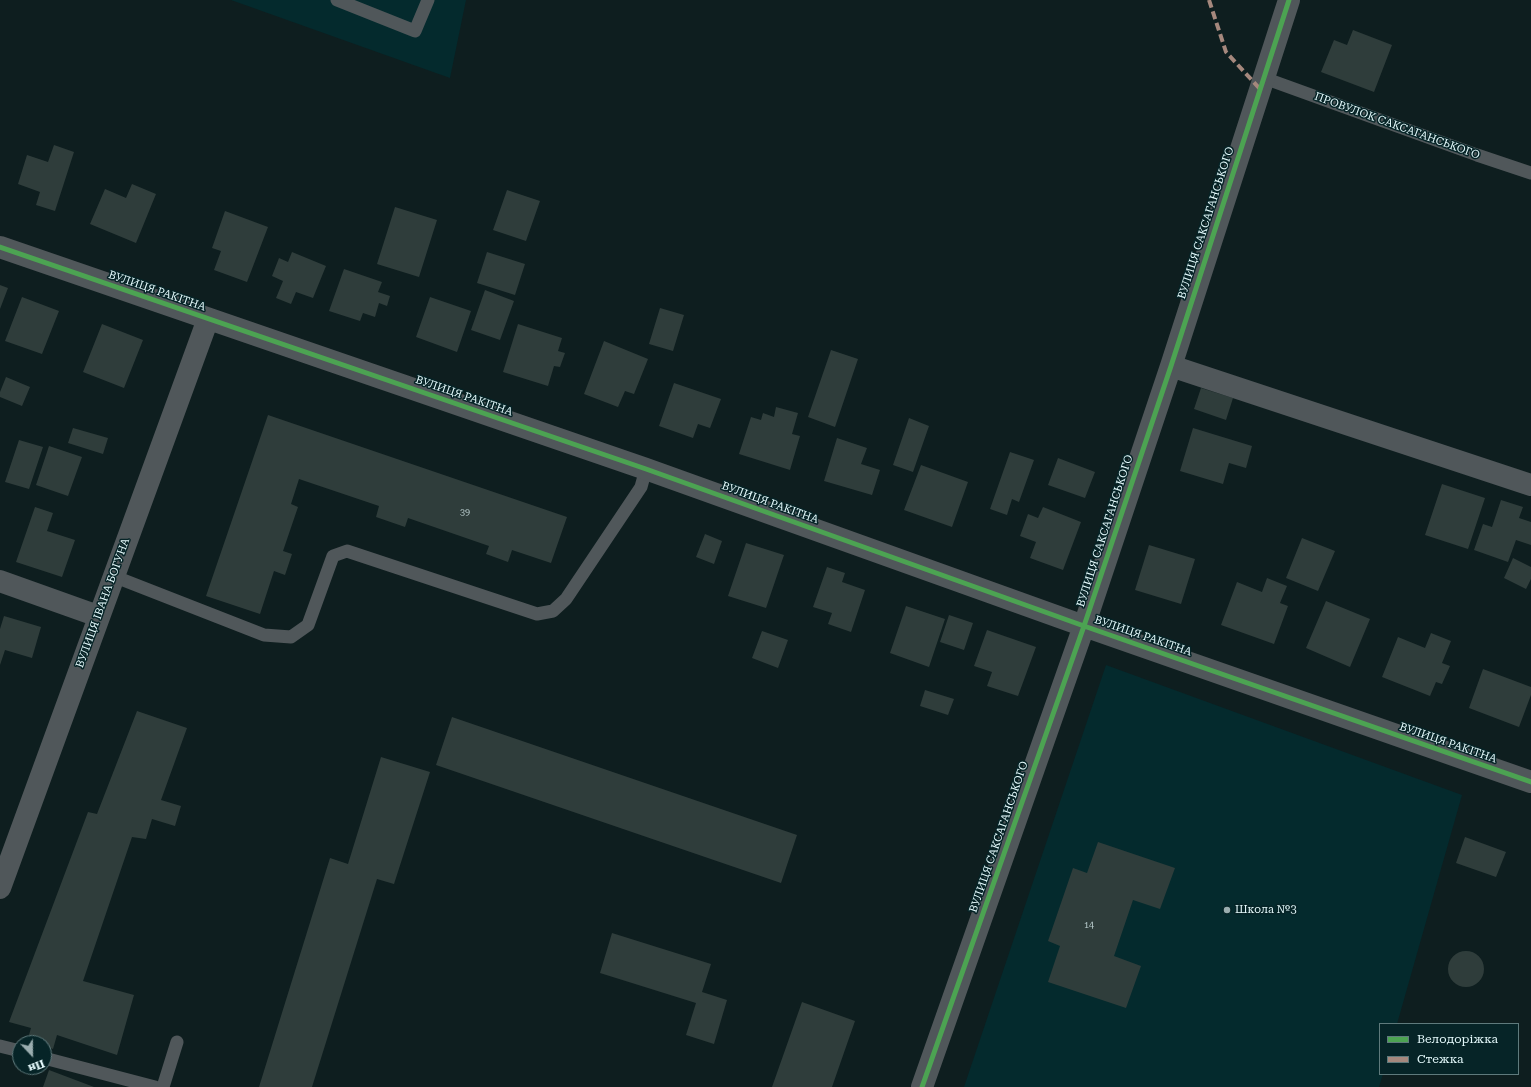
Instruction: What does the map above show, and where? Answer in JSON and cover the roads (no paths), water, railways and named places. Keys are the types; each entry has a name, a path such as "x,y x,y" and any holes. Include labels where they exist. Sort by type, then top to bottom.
{"street":[{"name":"ВУЛИЦЯ САКСАГАНСЬКОГО","path":"922,1087 1084,626 1171,366 1289,0"},
{"name":"ВУЛИЦЯ РАКІТНА","path":"0,247 646,469 1084,626 1531,782"},
{"name":"ВУЛИЦЯ ІВАНА БОГУНА","path":"0,888 98,616 208,319"},
{"path":"1171,366 1531,485"},
{"path":"0,581 98,616"}],"lane":[{"path":"336,0 415,31 428,0"},
{"name":"ПРОВУЛОК САКСАГАНСЬКОГО","path":"1264,78 1531,173"},
{"path":"113,576 264,635 291,637 308,625 333,556 347,551 537,614 553,611 566,599 641,487 646,469"},
{"path":"163,1087 178,1042"},
{"path":"0,1046 12,1049"},
{"path":"52,1060 155,1087"}],"place":[{"name":"Школа №3","path":"1227,910"}]}
